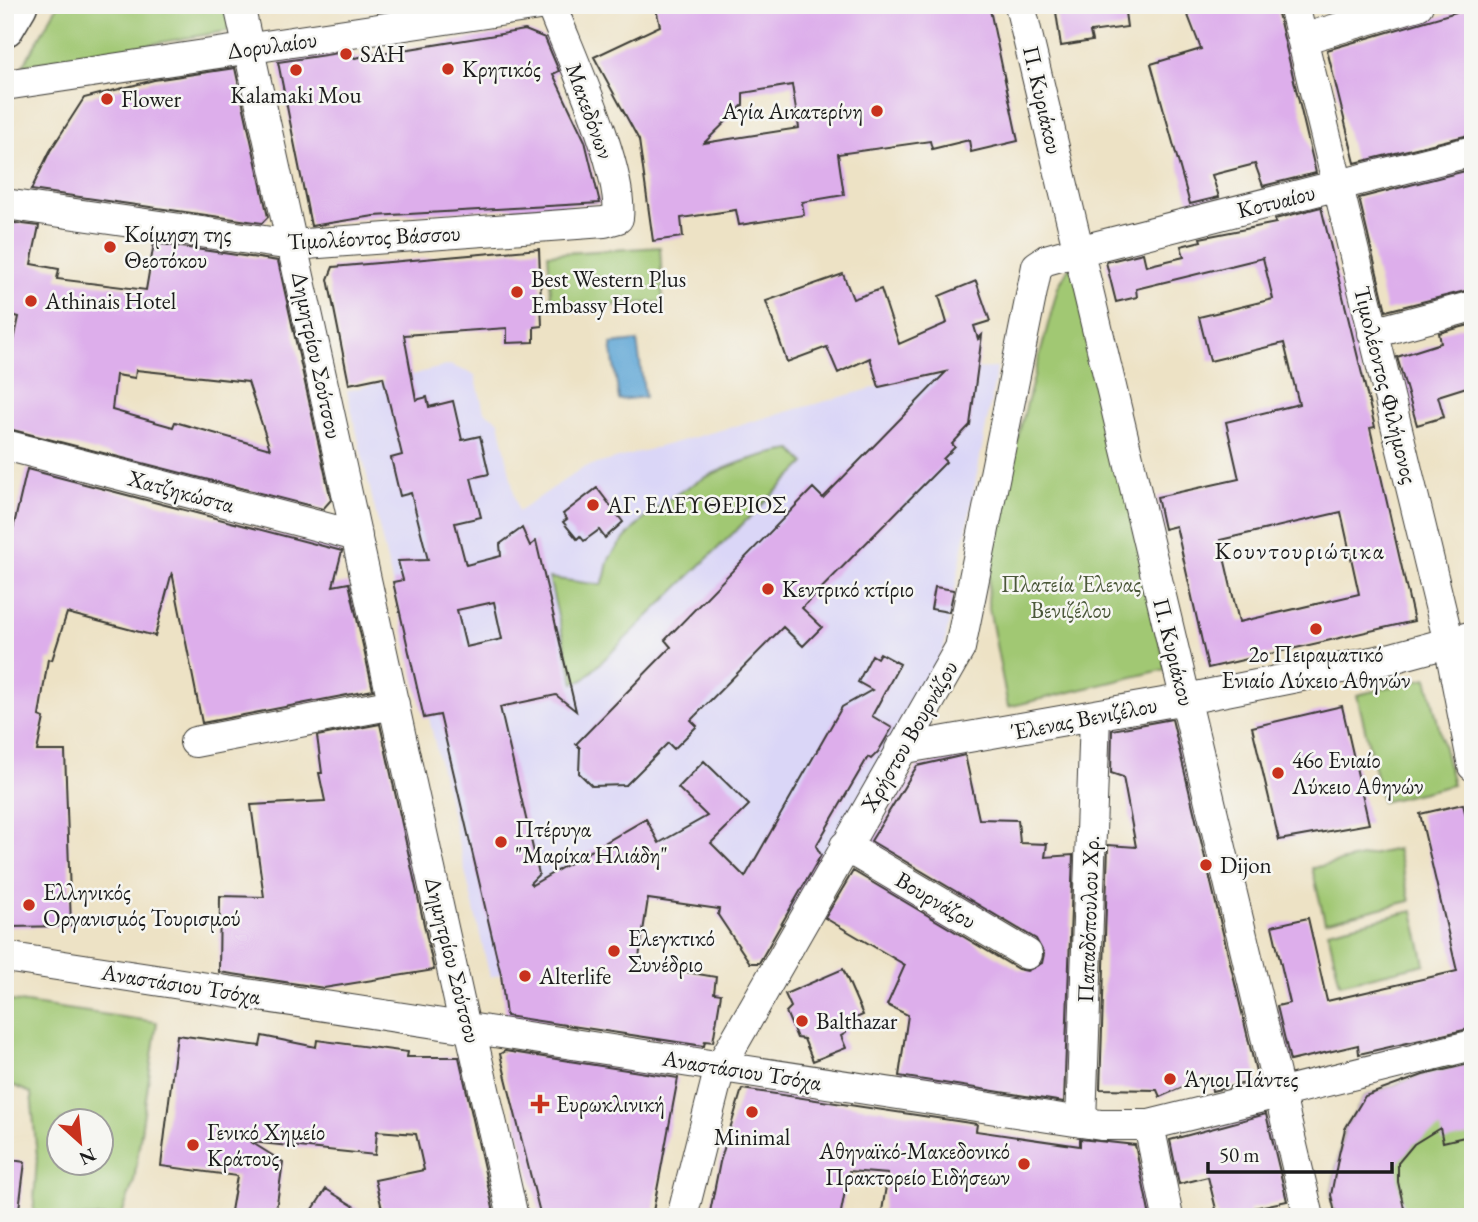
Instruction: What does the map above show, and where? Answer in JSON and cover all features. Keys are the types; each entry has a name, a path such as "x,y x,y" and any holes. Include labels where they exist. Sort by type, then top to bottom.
{"main road":[{"path":"5,27 18,5"}],"street":[{"name":"Δημητρίου Σούτσου","path":"239,5 464,1023 470,1028 513,1217"},
{"name":"Δορυλαίου","path":"5,85 540,5"},
{"name":"Μακεδόνων","path":"551,5 601,137 620,204 618,218"},
{"name":"Π. Κυριάκου","path":"1020,5 1309,1217"},
{"name":"Τιμoλέοντος Φιλήμονος","path":"1294,5 1373,333 1461,640 1473,766"},
{"path":"1302,39 1418,5"},
{"name":"Κοτυαίου","path":"1079,251 1473,151"},
{"name":"Τιμολέοντος Βάσσου","path":"5,204 292,244 604,222 618,218"},
{"name":"Χρήστου Βουρνάζου","path":"682,1217 720,1067 960,648 1037,266 1046,260 1079,251"},
{"path":"1373,333 1473,306"},
{"name":"Χατζηκώστα","path":"6,450 357,536"},
{"name":"Έλενας Βενιζέλου","path":"900,749 1186,699 1392,658 1461,640"},
{"path":"195,741 394,704"},
{"name":"Παπαδόπουλου Χρ.","path":"1081,1122 1095,716"},
{"name":"Βουρνάζου","path":"845,846 1027,954"},
{"name":"Αναστάσιου Τσόχα","path":"5,957 1081,1122 1149,1125 1473,1045"},
{"path":"1149,1125 1168,1217"}],"shaded area":[{"path":"450,365 475,375 484,411 499,421 518,512 582,468 881,386 970,369 997,368 944,648 921,696 788,918 693,824 659,843 645,819 561,869 555,962 490,977 429,718 424,718 347,391"}],"green space":[{"path":"58,5 231,5 234,20 227,31 23,66"},
{"path":"660,247 663,302 552,309 548,254"},
{"name":"Πλατεία Έλενας Βενιζέλου","path":"1078,251 1166,669 1008,707 988,603 990,542 1058,287"},
{"path":"792,450 805,463 583,680 574,683 549,578 601,585 611,556 628,535 668,500 716,472 741,462"},
{"path":"1427,678 1453,785 1382,802 1357,695"},
{"path":"1397,849 1410,901 1325,922 1312,868"},
{"path":"1413,911 1425,964 1340,984 1328,931"},
{"path":"5,1000 157,1022 134,1181 121,1217 33,1217 37,1157 31,1093 5,1082"},
{"path":"1473,1055 1473,1217 1336,1217 1331,1195 1339,1154 1345,1129 1365,1096 1426,1074 1425,1067"}],"water":[{"path":"637,341 645,397 619,400 611,344"}],"building":[{"path":"655,5 989,5 1018,141 971,152 969,140 932,149 930,141 838,154 844,195 802,202 804,215 739,225 736,210 681,218 683,237 653,241 639,140 594,57 660,26","holes":["792,85 799,128 704,143 743,105 743,93"]},
{"path":"1055,5 1124,5 1127,27 1090,32 1092,41 1061,46"},
{"path":"1184,5 1276,5 1316,173 1263,186 1255,164 1212,175 1219,197 1190,204 1151,64 1201,49"},
{"path":"1473,7 1473,134 1355,163 1327,50"},
{"path":"525,30 545,38 559,71 553,74 585,141 600,203 374,216 311,226 278,62 352,51 354,58"},
{"path":"235,68 268,217 262,223 31,190 50,151 84,98 154,80"},
{"path":"1473,169 1473,289 1386,311 1359,198"},
{"path":"1321,207 1375,427 1370,428 1414,621 1208,668 1176,526 1164,529 1157,497 1239,479 1226,422 1299,404 1284,343 1210,361 1199,317 1273,299 1263,258 1136,289 1137,297 1116,302 1106,262 1143,253 1146,266 1184,257 1181,246 1201,241 1200,238 1276,223 1275,219","holes":["1341,512 1359,594 1239,622 1220,540"]},
{"path":"7,222 39,226 31,264 59,269 57,279 146,290 154,243 278,261 331,500 323,509 5,428 5,383 19,317 5,313","holes":["136,370 248,382 270,449 175,422 173,427 112,410 116,375 135,378"]},
{"path":"539,249 542,326 534,327 534,342 507,343 507,328 404,335 416,400 427,397 429,407 453,401 462,440 480,436 489,474 471,478 481,517 455,523 466,565 501,556 500,544 522,528 530,546 536,541 576,711 556,695 500,707 539,874 530,883 532,885 646,819 659,843 707,816 678,788 704,761 749,805 711,843 745,877 842,707 872,690 858,682 872,655 877,658 880,653 900,664 872,716 892,728 878,752 871,759 868,757 816,846 821,855 759,963 750,963 718,915 719,909 648,899 638,964 716,977 714,993 721,994 713,1042 705,1041 704,1046 506,1016 501,975 440,715 424,718 393,582 403,580 398,561 428,560 411,493 400,496 391,458 402,455 383,377 349,384 328,279 333,267","holes":["494,602 502,639 466,647 457,610"]},
{"name":"Κεντρικό κτίριο","path":"843,274 853,299 881,289 899,344 947,323 939,296 976,281 990,321 974,326 978,339 982,335 970,425 952,444 955,447 943,459 946,462 802,608 822,627 803,646 783,627 691,720 697,726 674,749 668,743 626,785 592,786 579,773 580,748 576,744 671,647 665,640 813,488 823,498 946,372 879,387 870,358 838,373 827,347 787,362 766,301"},
{"path":"1473,324 1473,385 1438,396 1444,417 1417,425 1397,357 1441,343 1439,333"},
{"path":"27,469 342,551 333,586 349,583 373,690 202,723 172,572 155,636 67,613 52,660 48,659 39,716 44,718 37,751 65,751 71,926 9,927 5,912 5,563"},
{"name":"ΑΓ. ΕΛΕΥΘΕΡΙΟΣ","path":"597,488 623,522 605,538 599,530 584,541 580,536 577,539 563,522 567,519 563,514"},
{"path":"935,587 954,590 949,612 931,609"},
{"path":"1342,706 1369,824 1279,840 1252,727"},
{"path":"1172,719 1258,1080 1212,1091 1208,1076 1160,1097 1157,1090 1100,1089 1108,845 1136,847 1123,777 1111,773 1112,730"},
{"path":"380,724 434,970 324,988 219,972 220,896 264,897 251,805 325,801 319,773 322,773 317,736"},
{"path":"965,755 979,819 1018,820 1020,843 1047,844 1045,857 1073,855 1064,1102 899,1076 908,1015 887,1005 905,965 825,918 853,871 1018,969 1027,971 1042,963 1044,954 1036,939 871,841 917,766"},
{"path":"1463,804 1473,845 1473,1028 1359,1054 1358,1045 1290,1061 1277,1006 1290,1003 1272,926 1308,918 1327,1001 1457,971 1420,814"},
{"path":"843,969 863,1015 844,1023 846,1033 841,1036 846,1048 813,1061 804,1039 797,1038 786,1012 791,1007 785,994"},
{"path":"177,1035 260,1046 262,1036 316,1047 317,1040 408,1052 407,1057 459,1057 495,1217 384,1217 375,1180 424,1170 416,1134 377,1131 375,1155 251,1142 283,1162 275,1217 230,1217 237,1176 161,1166"},
{"path":"505,1051 678,1078 652,1217 541,1217 500,1054"},
{"path":"1473,1063 1473,1135 1443,1142 1440,1128 1414,1144 1398,1163 1398,1182 1406,1217 1336,1217 1331,1195 1339,1154 1345,1129 1365,1096 1423,1075"},
{"path":"742,1089 977,1124 976,1131 1080,1146 1080,1139 1135,1145 1150,1217 881,1217 888,1174 849,1171 840,1217 709,1217 720,1162"},
{"path":"1266,1114 1287,1201 1249,1209 1251,1217 1218,1217 1208,1177 1179,1184 1170,1140"},
{"path":"5,1159 25,1162 18,1217 5,1216"},
{"path":"326,1189 371,1217 308,1217"}],"place":[{"name":"SAH","path":"346,54"},
{"name":"Κρητικός","path":"448,69"},
{"name":"Kalamaki Mou","path":"296,70"},
{"name":"Flower","path":"107,99"},
{"name":"Αγία Αικατερίνη","path":"877,111"},
{"name":"Κοίμηση της Θεοτόκου","path":"110,247"},
{"name":"Best Western Plus Embassy Hotel","path":"517,292"},
{"name":"Athinais Hotel","path":"31,301"},
{"name":"ΑΓ. ΕΛΕΥΘΕΡΙΟΣ","path":"593,505"},
{"name":"Κεντρικό κτίριο","path":"768,589"},
{"name":"2ο Πειραματικό Ενιαίο Λύκειο Αθηνών","path":"1316,629"},
{"name":"46ο Ενιαίο Λύκειο Αθηνών","path":"1278,773"},
{"name":"Πτέρυγα \"Μαρίκα Ηλιάδη\"","path":"501,842"},
{"name":"Dijon","path":"1206,865"},
{"name":"Ελληνικός Οργανισμός Τουρισμού","path":"29,905"},
{"name":"Ελεγκτικό Συνέδριο","path":"614,951"},
{"name":"Alterlife","path":"525,976"},
{"name":"Balthazar","path":"802,1021"},
{"name":"Άγιοι Πάντες","path":"1170,1079"},
{"name":"Ευρωκλινική","path":"540,1104"},
{"name":"Minimal","path":"752,1112"},
{"name":"Γενικό Χημείο Κράτους","path":"193,1145"},
{"name":"Αθηναϊκό-Μακεδονικό Πρακτορείο Ειδήσεων","path":"1024,1164"}],"district":[{"name":"Κουντουριώτικα","path":"1300,551"}]}
